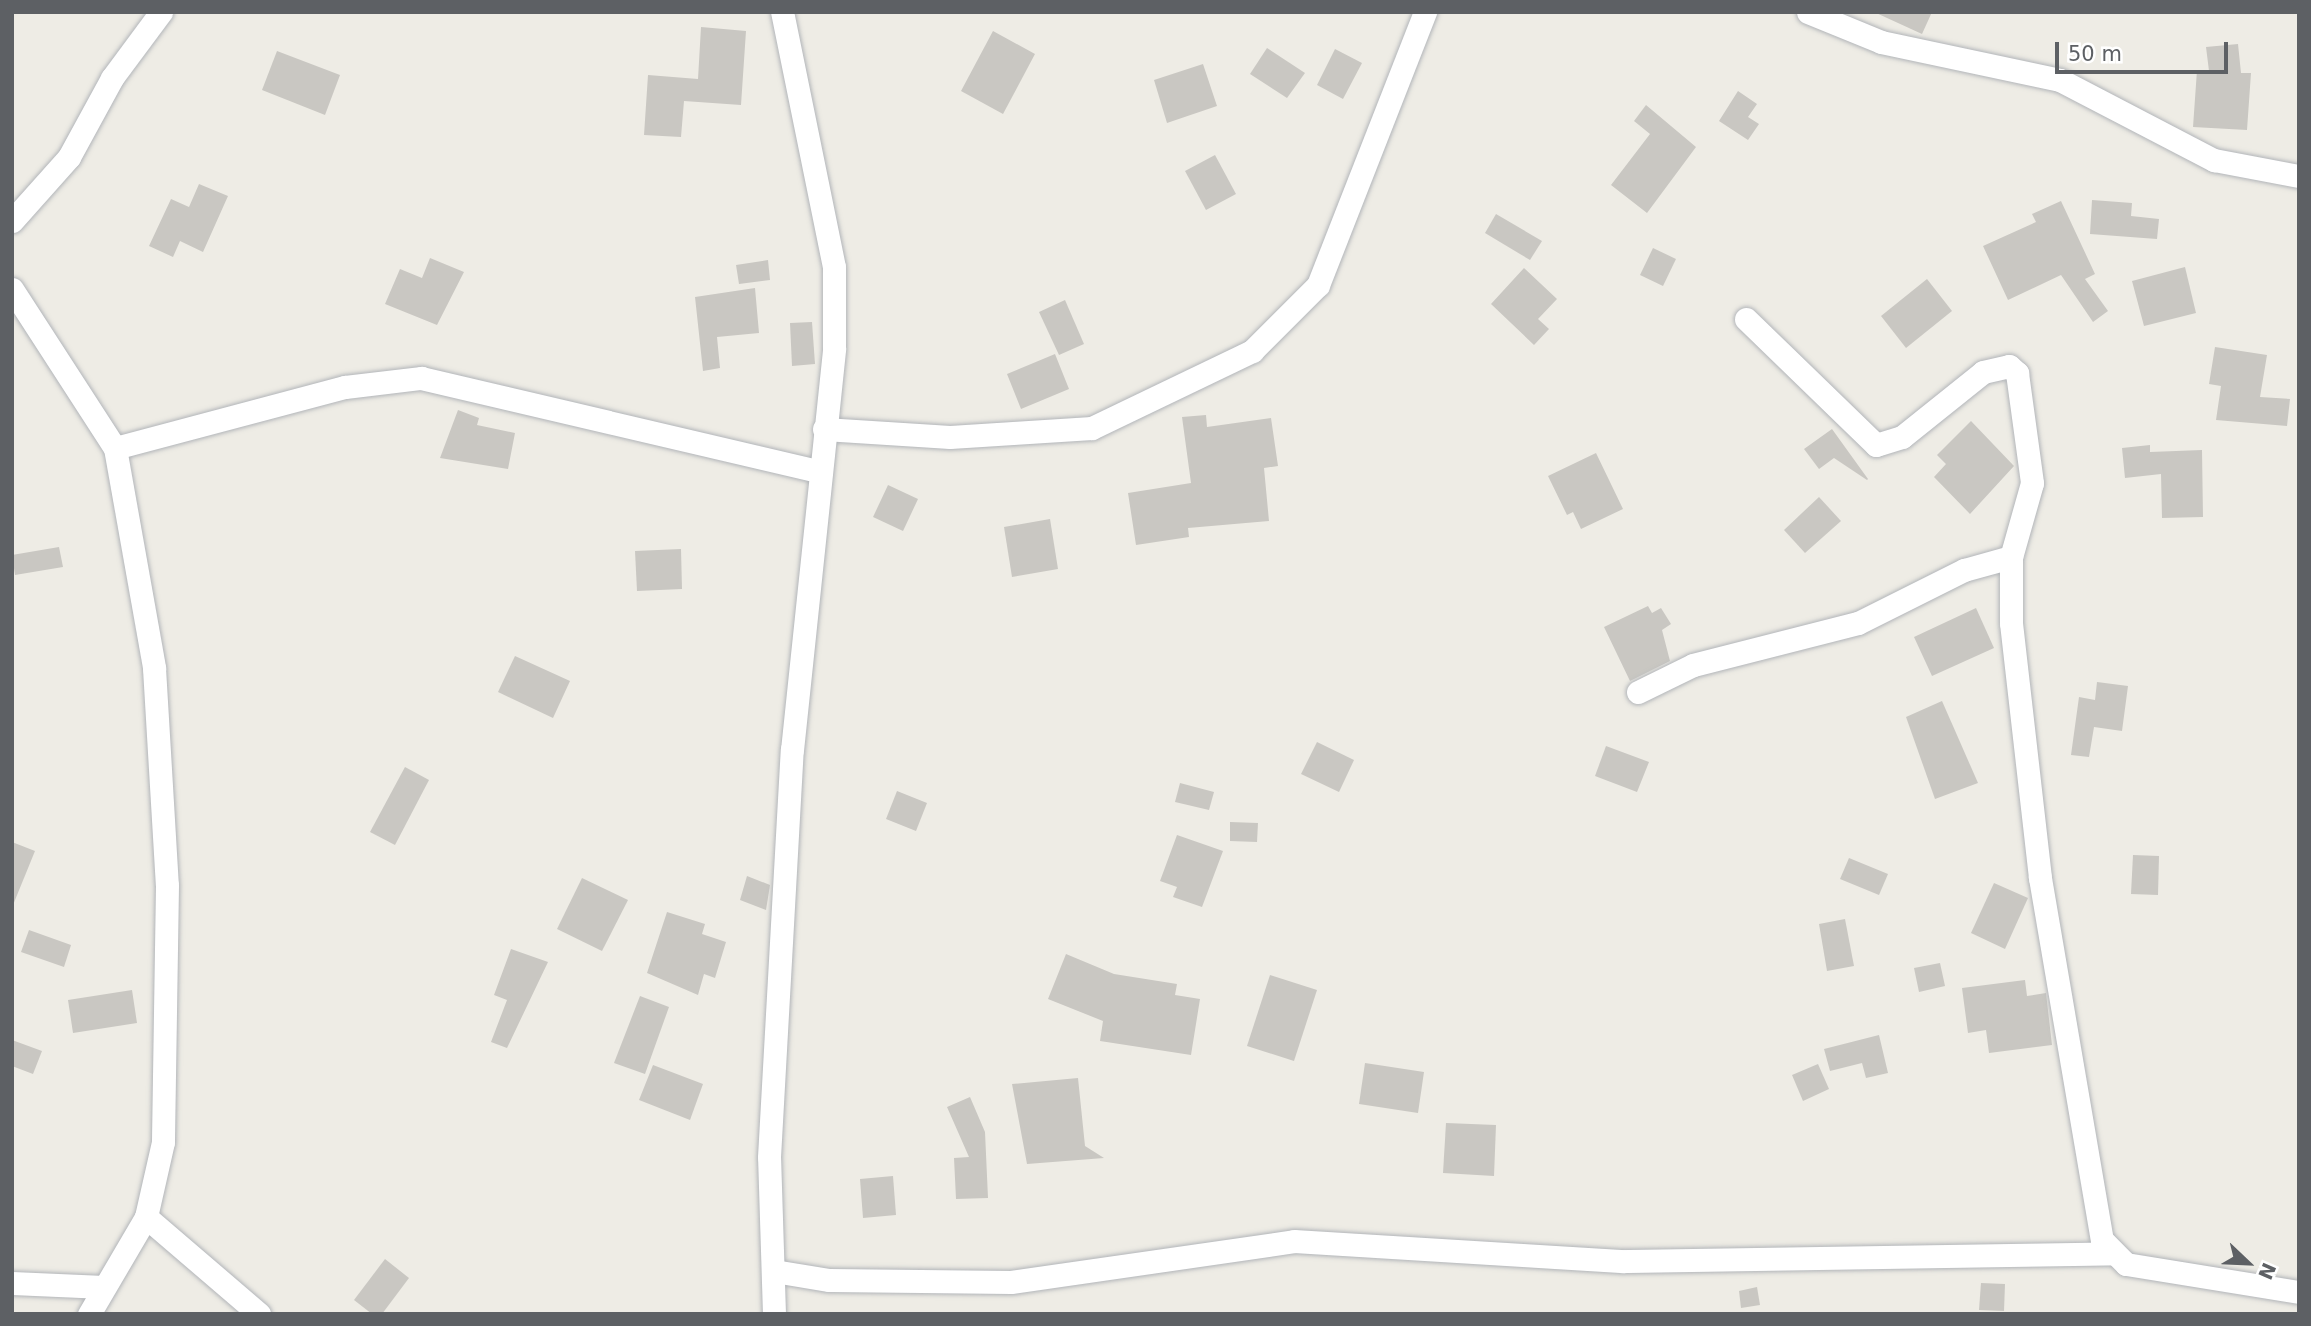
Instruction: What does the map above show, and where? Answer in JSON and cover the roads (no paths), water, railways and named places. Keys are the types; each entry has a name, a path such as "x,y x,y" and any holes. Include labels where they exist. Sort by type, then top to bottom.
{"street":[{"path":"12,222 69,157 111,78 161,12"},
{"path":"774,1314 775,1271 769,1157 801,619 824,429 834,267 782,12"},
{"path":"824,429 950,437 1092,428 1252,351 1318,285 1425,12"},
{"path":"1808,12 1881,42 2060,80 2214,160 2299,176"},
{"path":"12,289 115,448 154,668 167,885 168,1075 163,1143 146,1217 89,1314"},
{"path":"1746,320 1876,445 1902,436 1983,372 2009,366 2017,373 2032,483 2011,556 2011,623 2040,878 2091,1178 2110,1253"},
{"path":"115,448 345,387 421,378 819,471"},
{"path":"1638,692 1693,665 1858,623 1964,570 2011,556"},
{"path":"146,1217 259,1314"},
{"path":"775,1271 829,1280 1012,1282 1294,1241 1624,1261 2110,1253 2126,1264 2299,1292"},
{"path":"12,1283 104,1287"}]}
